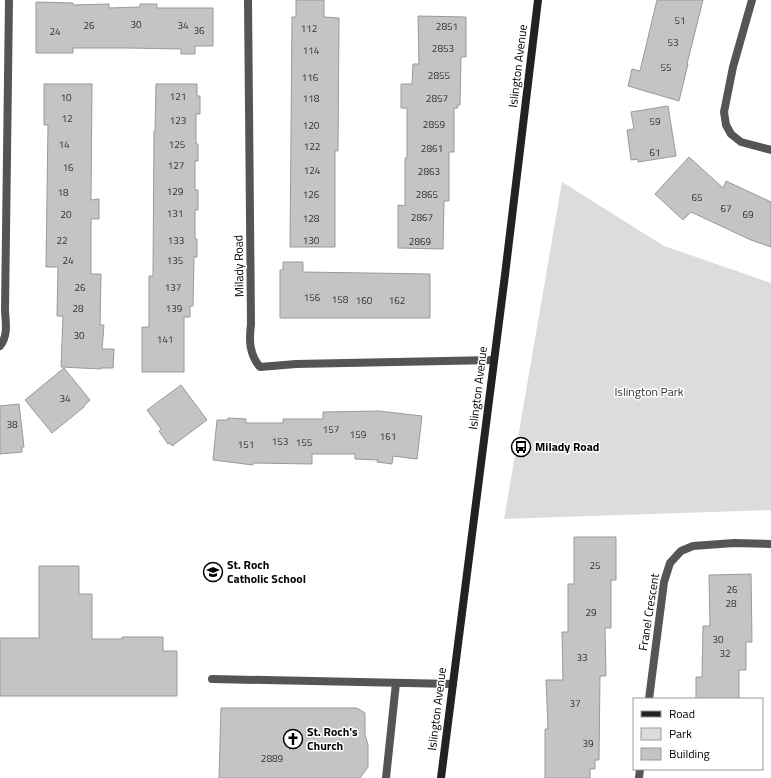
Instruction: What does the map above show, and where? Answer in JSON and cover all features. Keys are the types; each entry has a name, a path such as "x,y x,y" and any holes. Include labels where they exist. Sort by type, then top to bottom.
{"main road":[{"name":"Islington Avenue","path":"441,778 538,0"}],"street":[{"path":"0,346 4,341 6,327 8,0"},
{"name":"Milady Road","path":"248,0 251,324 249,339 254,360 260,367 494,360"},
{"path":"752,0 733,67 724,112 726,125 731,134 741,142 771,150"},
{"name":"Franel Crescent","path":"649,698 664,582 670,563 681,551 693,546 734,543 771,544"},
{"path":"212,679 453,684"},
{"path":"386,778 396,683"}],"green space":[{"name":"Islington Park","path":"562,182 664,246 771,283 771,510 504,519"}],"building":[{"path":"296,0 324,0 324,17 339,18 338,151 335,151 335,247 290,247 292,17 296,17"},
{"path":"657,0 703,0 679,101 628,86 632,69 640,71"},
{"path":"36,2 73,3 73,5 109,4 109,8 140,7 140,4 157,4 157,8 213,8 213,46 195,46 195,54 181,54 181,49 128,48 73,48 73,53 36,53"},
{"path":"418,16 466,17 466,57 461,57 460,105 457,105 458,108 454,108 454,152 449,152 449,201 444,201 443,249 398,248 398,205 405,206 405,158 407,158 407,108 401,108 401,84 412,84 413,64 419,64"},
{"path":"44,84 92,84 91,200 99,199 99,219 91,219 91,274 101,274 100,325 104,325 102,349 114,349 113,368 101,369 61,367 63,316 57,316 58,267 46,267 48,125 44,125"},
{"path":"156,84 197,84 197,96 200,96 200,114 196,114 196,144 198,144 198,161 195,161 195,190 198,190 198,210 195,210 195,239 197,239 197,257 194,257 193,306 190,306 190,317 184,317 184,372 142,372 142,327 149,327 149,276 153,276 154,131"},
{"path":"668,106 676,156 638,162 638,159 631,160 627,130 634,129 631,112"},
{"path":"689,157 723,188 726,181 771,202 771,247 751,240 691,212 683,220 655,194"},
{"path":"283,262 303,262 303,272 430,274 430,318 280,318 280,270 283,270"},
{"path":"64,368 90,400 84,407 52,433 25,400"},
{"path":"181,385 207,420 172,446 170,443 168,444 159,431 161,429 147,410"},
{"path":"19,404 24,447 22,447 22,452 0,454 0,406"},
{"path":"379,411 422,416 417,459 393,456 392,464 377,462 378,460 355,459 355,454 312,454 312,464 253,463 253,465 213,460 217,420 228,420 228,418 246,419 246,423 283,423 283,419 323,419 323,412"},
{"path":"574,537 616,537 616,580 611,580 611,628 605,628 606,676 600,676 599,760 595,760 595,769 590,769 590,778 545,778 545,729 548,729 546,680 563,680 562,632 568,632 568,584 574,584"},
{"path":"39,566 79,566 79,594 92,594 92,639 163,637 163,651 177,651 177,696 0,696 0,638 39,638"},
{"path":"751,574 752,642 746,642 746,670 739,670 739,698 696,698 696,677 702,677 703,626 710,626 709,575"},
{"name":"St. Roch's Church","path":"221,708 357,708 365,713 365,734 368,745 368,767 360,778 219,778"}],"place":[{"name":"Milady Road","path":"521,447"},
{"name":"St. Roch Catholic School","path":"213,572"},
{"name":"St. Roch's Church","path":"293,739"}]}
